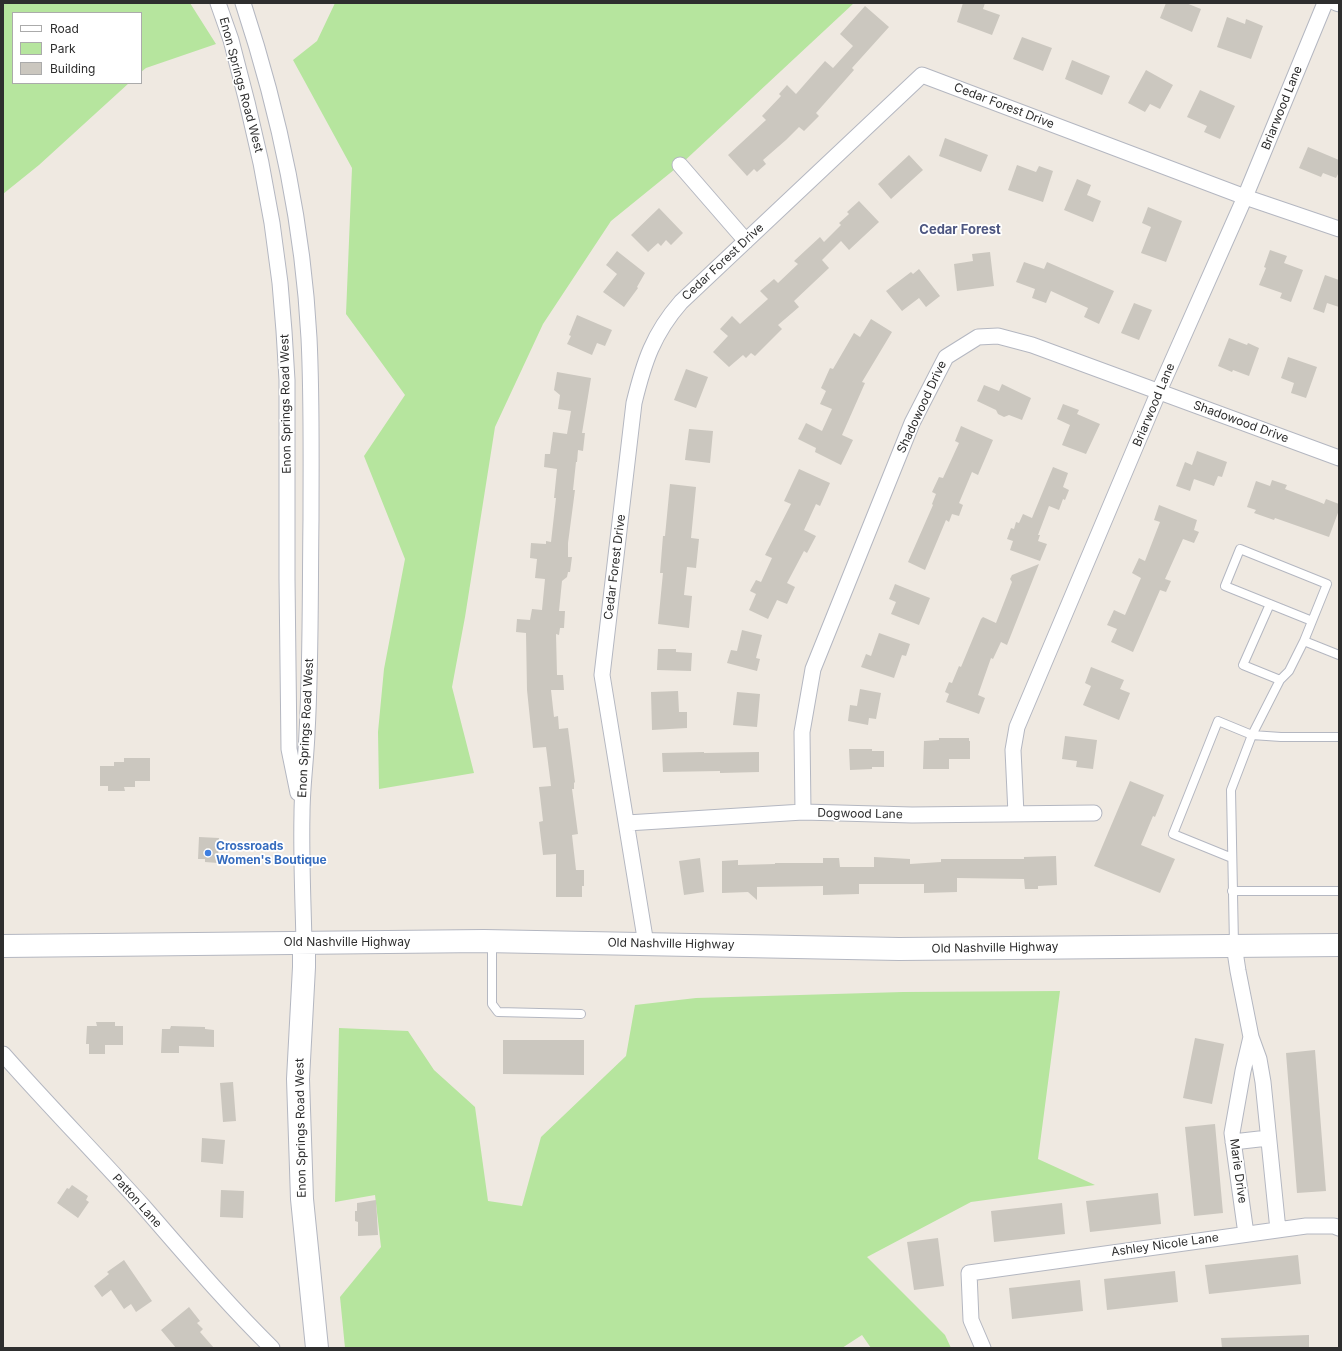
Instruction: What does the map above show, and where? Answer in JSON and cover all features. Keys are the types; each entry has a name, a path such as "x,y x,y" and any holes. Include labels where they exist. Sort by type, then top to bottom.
{"main road":[{"name":"Old Nashville Highway","path":"3,946 492,941 899,949 1339,944"},
{"name":"Enon Springs Road West","path":"304,942 298,1079 302,1199 317,1348"}],"street":[{"name":"Enon Springs Road West","path":"218,3 231,40 248,102 264,179 280,283 287,394 289,749 302,812"},
{"name":"Enon Springs Road West","path":"243,3 258,48 289,175 296,216 307,305 311,402 308,709 302,812 304,942"},
{"name":"Briarwood Lane","path":"1016,814 1013,750 1017,727 1159,392 1245,197 1325,3"},
{"name":"Cedar Forest Drive","path":"646,944 602,675 634,403 643,368 654,342 668,318 694,290 922,75 1245,197 1339,229"},
{"path":"680,165 746,241"},
{"path":"264,179 289,175"},
{"name":"Shadowood Drive","path":"803,812 802,732 813,669 912,423 946,357 978,337 998,336 1032,345 1339,458"},
{"name":"Dogwood Lane","path":"627,823 803,812 912,815 1094,813"},
{"name":"Marie Drive","path":"1234,945 1251,1037 1259,1058 1278,1230"},
{"name":"Marie Drive","path":"1246,1234 1232,1133 1242,1071 1251,1037"},
{"name":"Patton Lane","path":"3,1054 142,1206 236,1313 272,1348"},
{"path":"1233,1142 1268,1138"},
{"name":"Ashley Nicole Lane","path":"983,1348 971,1320 969,1273 1306,1226 1334,1226 1339,1228"}],"lane":[{"path":"1234,945 1231,790 1252,735 1280,680 1289,671 1304,641 1327,584 1240,549 1225,586 1312,621"},
{"path":"1270,604 1243,665 1280,680"},
{"path":"1304,641 1339,655"},
{"path":"1232,858 1173,834 1218,721 1252,735 1281,737 1339,737"},
{"path":"1232,891 1339,891"},
{"path":"492,941 492,1004 498,1012 581,1014"}],"green space":[{"path":"3,3 190,3 216,44 146,68 142,71 142,12 12,12 12,84 128,84 39,165 3,194"},
{"path":"335,3 854,3 680,165 611,221 543,324 495,427 465,617 452,687 474,773 379,789 378,732 384,669 405,559 364,456 405,395 346,314 352,168 293,60 317,41"},
{"path":"1060,991 1038,1159 1095,1185 971,1202 867,1257 945,1335 951,1348 871,1348 862,1335 842,1348 345,1348 340,1297 381,1247 375,1195 335,1202 339,1028 408,1031 434,1070 475,1107 488,1201 522,1206 541,1137 626,1056 635,1005 696,998 903,992"}],"building":[{"path":"963,3 985,3 983,9 1000,15 992,35 957,22"},
{"path":"1166,3 1186,3 1201,9 1192,32 1160,18"},
{"path":"865,6 889,27 852,68 854,70 816,113 819,116 804,131 799,127 763,160 766,164 757,172 754,169 747,176 728,155 766,120 762,116 781,96 779,94 787,85 796,94 825,61 833,68 853,46 840,34"},
{"path":"1227,17 1245,24 1246,19 1263,26 1251,59 1217,47"},
{"path":"1022,37 1052,48 1043,71 1013,59"},
{"path":"1072,60 1110,76 1102,95 1065,79"},
{"path":"1146,70 1173,85 1160,109 1150,104 1145,112 1128,103"},
{"path":"1200,90 1235,106 1220,139 1204,132 1207,126 1187,117"},
{"path":"945,138 988,155 981,172 939,156"},
{"path":"1308,147 1339,160 1339,172 1336,178 1323,173 1321,177 1299,168"},
{"path":"909,155 923,170 891,199 878,184"},
{"path":"1017,165 1036,172 1039,166 1053,171 1043,202 1008,190"},
{"path":"1077,179 1091,185 1087,195 1101,201 1093,222 1064,210"},
{"path":"859,201 879,222 849,250 841,241 822,260 829,268 794,301 799,307 778,325 782,329 755,356 751,353 746,358 743,355 729,367 713,352 728,336 720,329 732,316 740,324 768,299 760,291 774,279 778,283 798,264 794,261 820,237 824,242 841,225 839,223 849,214 847,212"},
{"path":"1148,207 1182,221 1166,262 1141,253 1151,227 1142,223"},
{"path":"659,208 683,233 671,245 666,240 661,246 658,243 648,252 631,235"},
{"path":"1270,250 1287,256 1284,263 1303,270 1291,302 1280,298 1282,293 1259,285 1266,268 1264,267"},
{"path":"617,251 645,273 637,287 638,288 624,307 603,292 617,274 606,265"},
{"path":"990,252 994,286 957,291 954,264 973,261 972,254"},
{"path":"1024,262 1044,269 1047,262 1114,291 1099,324 1084,317 1088,308 1051,291 1046,303 1032,298 1035,289 1016,282"},
{"path":"919,269 940,296 926,307 919,298 902,311 886,291 911,272 913,274"},
{"path":"1325,275 1339,280 1339,307 1327,303 1324,313 1313,309"},
{"path":"1134,303 1152,310 1139,340 1121,333"},
{"path":"577,315 612,330 605,346 597,343 592,355 567,344"},
{"path":"871,319 892,332 862,382 865,383 842,435 853,440 841,465 815,452 816,448 798,439 806,423 822,431 832,409 820,404 826,391 821,388 830,368 833,369 854,333 860,337"},
{"path":"1229,338 1247,345 1248,343 1259,348 1249,376 1233,370 1232,372 1218,366"},
{"path":"1288,357 1317,367 1306,398 1291,393 1294,383 1281,378"},
{"path":"686,369 708,377 696,408 674,400"},
{"path":"557,372 591,378 582,433 585,433 583,451 578,450 576,462 573,490 575,490 568,543 568,557 572,557 570,572 568,572 567,577 562,581 559,611 565,611 564,628 560,628 559,635 556,634 557,675 563,675 564,690 551,690 554,717 558,716 559,729 568,728 575,782 574,789 572,789 578,834 572,835 576,870 584,870 582,897 556,897 556,854 543,855 539,822 543,821 539,787 551,786 546,747 533,748 527,690 526,633 516,632 517,619 530,620 532,609 542,610 545,579 535,578 537,559 530,558 531,543 546,544 546,541 551,542 556,498 554,498 557,469 544,467 545,454 550,454 553,432 567,434 571,411 558,409 560,395 554,390"},
{"path":"1002,384 1031,398 1022,420 1009,415 1004,417 998,414 996,410 977,401 984,385 999,391"},
{"path":"1063,404 1079,410 1077,414 1100,424 1086,454 1062,445 1070,425 1057,419"},
{"path":"961,426 993,440 978,475 972,472 959,503 963,505 959,516 952,514 949,522 946,520 925,570 908,562 933,505 932,504 936,494 932,492 939,477 943,478 959,443 955,441"},
{"path":"689,429 713,431 710,463 685,460"},
{"path":"1197,451 1227,462 1222,477 1218,476 1214,486 1194,479 1190,491 1176,486 1185,462 1192,465"},
{"path":"1053,467 1068,473 1063,487 1069,490 1065,500 1063,499 1059,510 1049,506 1038,535 1040,535 1038,541 1047,544 1040,561 1010,550 1013,541 1007,539 1011,528 1014,529 1016,522 1019,523 1023,514 1032,518"},
{"path":"799,469 830,483 820,506 816,504 804,530 816,536 807,553 804,551 787,583 795,587 787,604 777,600 768,619 749,610 756,594 750,591 756,580 761,582 772,558 765,555 791,504 784,501"},
{"path":"1272,480 1287,485 1285,489 1324,504 1326,499 1339,504 1339,510 1329,537 1275,518 1274,520 1254,513 1256,510 1247,507 1256,481 1270,486"},
{"path":"670,484 696,487 691,538 699,539 696,568 687,567 684,595 692,596 689,628 658,624 663,573 660,573 663,536 665,536"},
{"path":"1159,505 1197,520 1194,530 1199,532 1194,543 1183,539 1165,579 1171,581 1166,592 1160,590 1133,652 1111,642 1117,629 1107,625 1114,610 1125,615 1141,578 1132,573 1139,558 1145,561 1160,522 1154,520"},
{"path":"1039,564 1007,645 1001,642 993,659 991,658 978,695 985,698 979,714 946,702 949,694 945,692 949,682 952,683 959,666 961,667 981,619 983,617 996,623 1012,582 1010,579 1012,575"},
{"path":"895,584 930,598 919,625 891,614 896,602 889,599"},
{"path":"742,630 762,635 756,658 760,659 757,671 727,663 731,650 737,651"},
{"path":"879,633 910,644 906,656 902,655 894,678 861,667 866,654 871,656"},
{"path":"658,649 676,649 676,652 692,653 691,671 657,670"},
{"path":"1091,667 1124,680 1120,689 1130,693 1119,720 1083,705 1091,686 1085,683"},
{"path":"860,689 881,693 876,719 869,718 868,725 848,721 850,705 857,706"},
{"path":"678,691 679,712 687,712 687,728 652,730 651,692"},
{"path":"737,692 760,694 757,727 733,725"},
{"path":"1065,736 1097,740 1093,769 1076,767 1077,761 1062,759"},
{"path":"939,738 969,738 970,759 949,759 949,769 923,769 924,741 939,740"},
{"path":"849,749 872,749 872,751 884,751 884,767 850,770"},
{"path":"759,752 759,772 663,772 662,753"},
{"path":"124,758 150,758 150,781 135,781 135,787 124,787 125,791 108,791 108,786 100,786 100,766 114,766 114,762 124,762"},
{"path":"1130,781 1164,795 1155,817 1153,816 1141,845 1175,859 1160,893 1094,866"},
{"name":"Crossroads Women's Boutique","path":"199,837 219,838 218,863 205,862 205,859 198,859"},
{"path":"1056,856 1057,885 1038,886 1038,889 1025,889 1024,879 957,878 957,892 924,893 924,884 859,884 859,894 823,895 823,886 757,887 757,900 748,892 722,893 722,861 738,860 738,865 823,863 823,858 839,858 840,867 874,867 874,857 910,859 910,864 941,862 941,859 1024,859 1024,857"},
{"path":"700,858 704,892 684,895 679,861"},
{"path":"96,1022 115,1022 115,1026 123,1026 123,1045 105,1045 105,1054 89,1054 89,1044 86,1044 87,1026 97,1026"},
{"path":"171,1026 205,1027 205,1029 214,1030 214,1047 179,1046 179,1053 161,1053 162,1029 170,1029"},
{"path":"1195,1038 1224,1044 1212,1104 1183,1098"},
{"path":"503,1040 584,1040 584,1075 503,1074"},
{"path":"1315,1050 1326,1191 1297,1193 1286,1053"},
{"path":"233,1082 236,1121 223,1122 220,1083"},
{"path":"1215,1124 1223,1213 1194,1216 1185,1127"},
{"path":"202,1138 225,1140 223,1164 201,1162"},
{"path":"72,1185 88,1196 86,1200 89,1202 78,1218 57,1203 67,1188 69,1189"},
{"path":"221,1190 244,1191 243,1218 220,1217"},
{"path":"1158,1193 1161,1224 1090,1232 1086,1201"},
{"path":"376,1200 378,1235 358,1236 358,1222 355,1221 357,1203"},
{"path":"1062,1203 1065,1234 994,1242 991,1211"},
{"path":"938,1238 944,1286 914,1290 907,1242"},
{"path":"1298,1255 1301,1284 1209,1294 1205,1265"},
{"path":"124,1260 152,1301 136,1312 131,1304 124,1309 111,1290 102,1297 94,1286 109,1274 107,1272"},
{"path":"1175,1271 1178,1302 1107,1310 1104,1279"},
{"path":"1080,1280 1083,1311 1012,1319 1009,1288"},
{"path":"189,1307 200,1321 197,1323 203,1329 200,1332 214,1348 176,1348 161,1330"},
{"path":"1309,1335 1309,1348 1222,1348 1221,1338"}],"place":[{"name":"Crossroads Women's Boutique","path":"208,853"}],"district":[{"name":"Cedar Forest","path":"960,230"}]}
